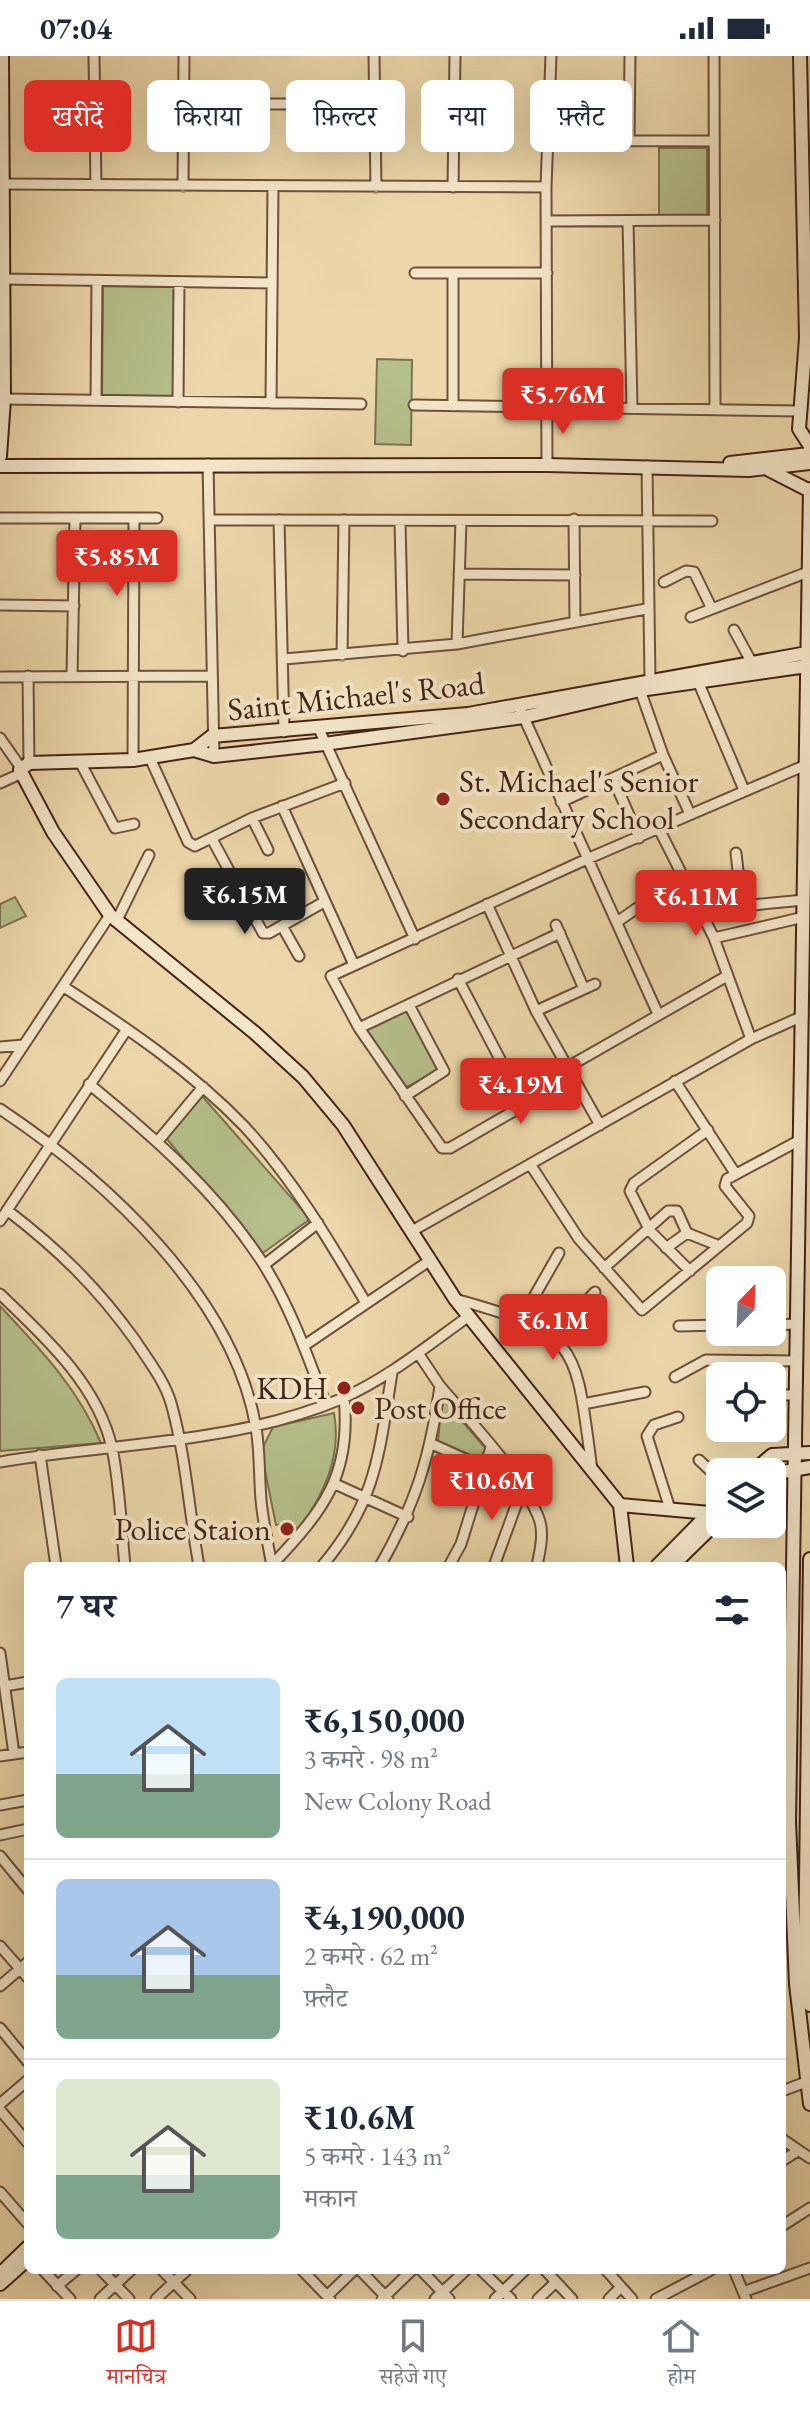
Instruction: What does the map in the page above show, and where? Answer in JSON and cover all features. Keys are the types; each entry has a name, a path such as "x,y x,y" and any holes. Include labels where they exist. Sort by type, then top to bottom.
{"street":[{"path":"0,456 4,399 1,318 2,56"},
{"path":"94,56 96,185"},
{"path":"184,56 184,80"},
{"path":"374,56 374,80"},
{"path":"453,187 455,56"},
{"path":"550,80 551,56"},
{"path":"630,56 630,80"},
{"path":"714,56 715,408"},
{"path":"800,56 806,338 800,432 810,453"},
{"path":"632,141 713,141"},
{"path":"183,152 183,186"},
{"path":"376,152 376,187"},
{"path":"547,465 548,152"},
{"path":"3,184 546,187"},
{"path":"271,403 273,187"},
{"path":"546,221 715,220"},
{"path":"628,221 632,407"},
{"path":"415,273 547,273"},
{"path":"453,274 453,406"},
{"path":"2,279 272,283"},
{"path":"96,400 97,281"},
{"path":"178,402 179,282"},
{"path":"4,399 361,404"},
{"path":"414,405 801,411"},
{"path":"703,467 810,453"},
{"path":"0,466 547,465 766,469 810,453"},
{"path":"208,464 214,756"},
{"path":"647,466 646,609 650,680"},
{"path":"766,469 810,490 804,900 807,932 800,1140 805,1183 797,1324 786,1784 788,1886 810,2104"},
{"path":"0,518 157,518"},
{"path":"72,676 75,519"},
{"path":"133,760 134,519"},
{"path":"574,519 575,622"},
{"path":"210,520 712,521"},
{"path":"279,520 284,732"},
{"path":"342,655 344,520"},
{"path":"400,521 403,651"},
{"path":"457,644 461,521"},
{"path":"664,582 686,571 694,572 712,609"},
{"path":"691,617 808,572"},
{"path":"459,574 575,575"},
{"path":"0,605 74,606"},
{"path":"284,659 457,644 646,609"},
{"path":"734,630 752,663"},
{"name":"Saint Michael's Road","path":"194,750 214,756 324,744 640,690 752,663 807,660"},
{"name":"Saint Michael's Road","path":"194,750 212,736 521,711 650,680 696,677 807,660"},
{"path":"23,768 28,676"},
{"path":"0,677 211,676"},
{"path":"696,677 744,790"},
{"path":"640,690 663,755 690,814"},
{"path":"521,711 658,1014"},
{"path":"319,729 415,939"},
{"path":"0,738 23,768 53,832 113,918 255,1033 303,1077 343,1125 455,1299 620,1505 627,1562"},
{"path":"0,783 23,768 133,760 194,750"},
{"path":"561,802 663,755"},
{"path":"150,758 188,842 195,846 252,818 345,783"},
{"path":"80,762 116,829 134,824"},
{"path":"727,976 658,1014 524,1105 447,1149 439,1145 331,982 333,973 808,764"},
{"path":"613,778 639,838"},
{"path":"282,806 354,965"},
{"path":"252,818 268,850"},
{"path":"659,829 714,938 751,1039"},
{"path":"212,839 260,930 269,933 324,902"},
{"path":"736,853 742,906 804,900"},
{"path":"0,1081 113,918 149,855"},
{"path":"617,922 683,876"},
{"path":"487,904 536,1011 568,1073 600,1125"},
{"path":"714,938 804,917"},
{"path":"282,926 299,956"},
{"path":"359,1028 558,929 584,989"},
{"path":"458,979 524,1105"},
{"path":"536,1011 595,984"},
{"path":"64,987 127,1029 203,1087 245,1127 318,1223 366,1303"},
{"path":"405,1096 444,1071 409,1005"},
{"path":"412,1231 751,1039 803,1016"},
{"path":"0,1221 127,1029"},
{"path":"0,1047 23,1045"},
{"path":"675,1081 735,1173"},
{"path":"89,1084 158,1141 225,1212 264,1265 305,1345 326,1405"},
{"path":"158,1141 203,1087"},
{"path":"0,1109 50,1142 133,1217 185,1277 217,1325 238,1371 256,1426 261,1504 271,1562"},
{"path":"690,1271 650,1231 631,1188 708,1130"},
{"path":"530,1164 579,1239 642,1310 748,1219 747,1212 725,1186 727,1179 800,1140"},
{"path":"7,1210 56,1248 95,1286 160,1379 170,1401 179,1438 198,1562"},
{"path":"604,1268 673,1210 682,1216 687,1233"},
{"path":"264,1265 318,1223"},
{"path":"687,1233 717,1245"},
{"path":"666,1248 687,1233"},
{"path":"522,1318 559,1253"},
{"path":"305,1345 429,1261"},
{"path":"554,1336 595,1292"},
{"path":"0,1294 81,1380 112,1447 125,1562"},
{"path":"455,1299 522,1318 554,1336 577,1371 592,1472"},
{"path":"0,1462 256,1426 326,1405 392,1373 469,1316"},
{"path":"786,1324 797,1324"},
{"path":"679,1326 706,1325"},
{"path":"418,1353 440,1386 522,1489 539,1517 541,1540 538,1562"},
{"path":"675,1377 706,1360 797,1361"},
{"path":"325,1562 368,1496 376,1472 392,1373"},
{"path":"382,1562 408,1517 432,1444 440,1386"},
{"path":"583,1404 645,1392"},
{"path":"786,1395 796,1395"},
{"path":"275,1562 314,1519 335,1484 345,1457 348,1427 344,1397"},
{"path":"670,1509 647,1436 654,1425 678,1417"},
{"path":"432,1444 487,1469"},
{"path":"451,1562 487,1469 491,1447"},
{"path":"768,1458 794,1452 810,1453"},
{"path":"40,1455 55,1562"},
{"path":"699,1460 706,1467"},
{"path":"786,1471 810,1467"},
{"path":"335,1484 368,1496 408,1517"},
{"path":"495,1562 522,1489"},
{"path":"620,1505 706,1515"},
{"path":"662,1562 706,1526"},
{"path":"676,1562 706,1529"},
{"path":"810,1559 807,1656 809,1860 805,1962 810,2005"},
{"path":"0,1653 14,1754"},
{"path":"791,1656 807,1656"},
{"path":"5,1686 24,1683"},
{"path":"0,1756 24,1753"},
{"path":"0,1805 24,1801"},
{"path":"0,1835 24,1830"},
{"path":"0,1856 24,1885"},
{"path":"788,1886 808,1878"},
{"path":"0,1946 24,1966 0,1986"},
{"path":"0,2028 24,2057"},
{"path":"786,2090 806,2082"},
{"path":"24,2084 0,2107 24,2138"},
{"path":"786,2143 796,2152 810,2158"},
{"path":"786,2158 796,2152"},
{"path":"0,2192 24,2219"},
{"path":"786,2223 810,2208"},
{"path":"1,2280 24,2252"},
{"path":"1,2280 24,2262"},
{"path":"736,2274 744,2296 810,2268"},
{"path":"46,2274 70,2299"},
{"path":"57,2286 71,2274"},
{"path":"105,2274 129,2299"},
{"path":"100,2299 127,2274"},
{"path":"166,2274 190,2299"},
{"path":"156,2299 183,2274"},
{"path":"306,2274 329,2297 353,2274"},
{"path":"361,2274 385,2298 408,2274"},
{"path":"424,2274 442,2297 462,2274"},
{"path":"484,2274 503,2296 522,2274"},
{"path":"549,2274 572,2299"},
{"path":"613,2274 632,2299"},
{"path":"656,2299 703,2274"},
{"path":"538,2299 556,2282"},
{"path":"609,2299 621,2287"}],"green space":[{"path":"659,148 707,148 707,215 659,215"},
{"path":"103,286 174,287 173,397 102,395"},
{"path":"377,359 412,360 411,445 375,444"},
{"path":"15,897 26,916 0,928 0,904"},
{"path":"405,1009 440,1071 404,1088 365,1027"},
{"path":"202,1096 310,1219 263,1253 166,1138"},
{"path":"0,1306 69,1387 101,1443 0,1451"},
{"path":"442,1398 487,1450 484,1461 438,1441"},
{"path":"334,1413 333,1460 316,1502 299,1530 291,1523 276,1525 261,1451 273,1427"}],"place":[{"name":"St. Michael's Senior Secondary School","path":"443,799"},
{"name":"KDH","path":"344,1388"},
{"name":"Post Office","path":"358,1408"},
{"name":"Police Staion","path":"287,1529"}]}
